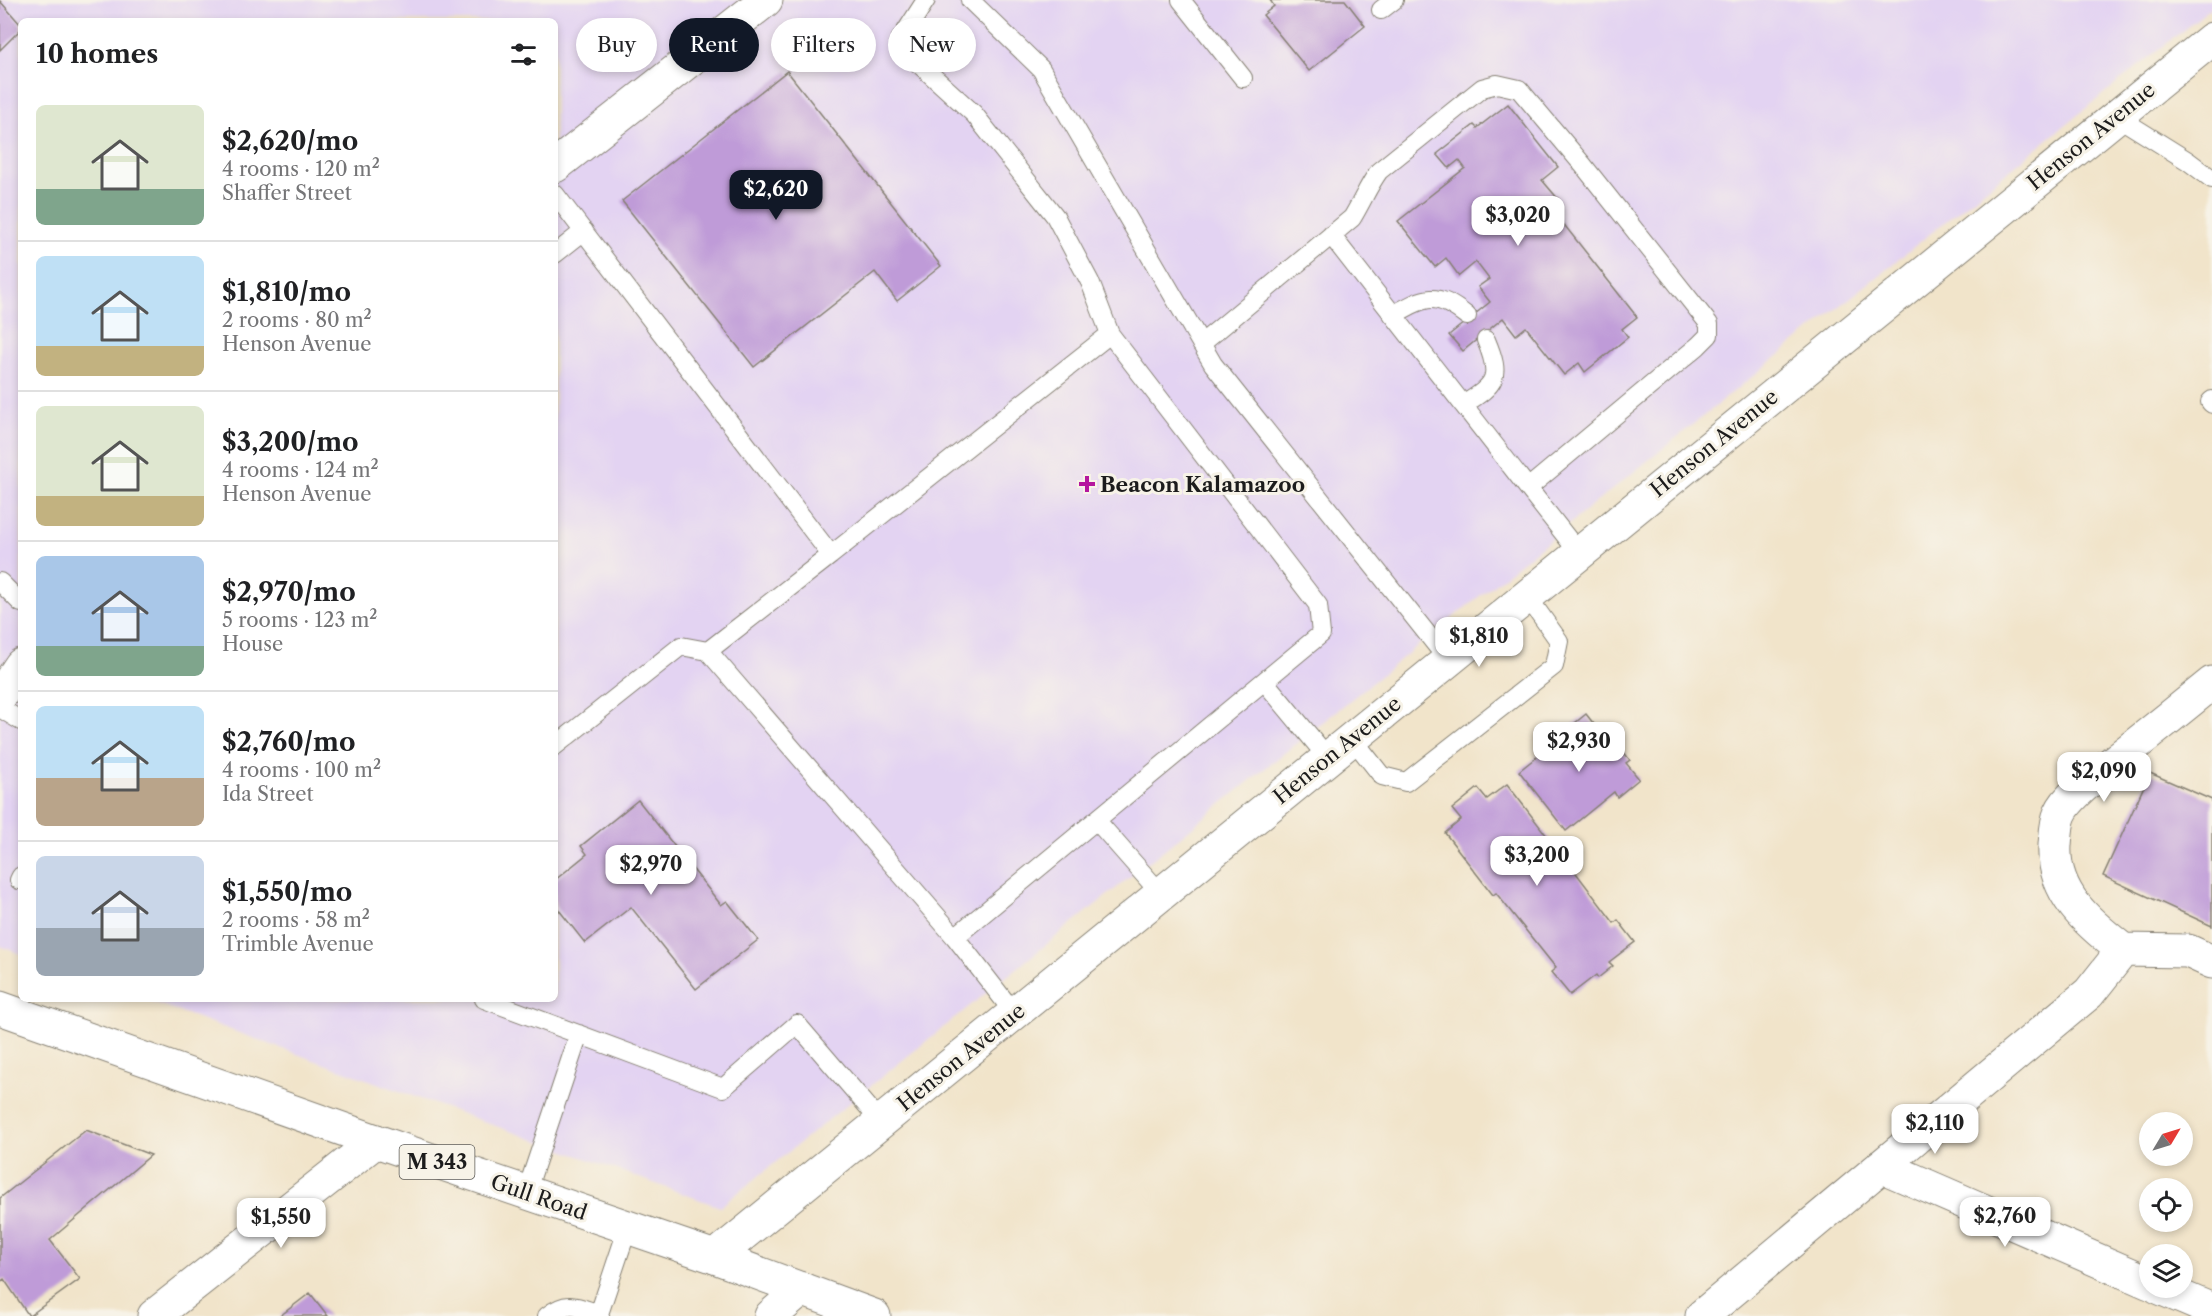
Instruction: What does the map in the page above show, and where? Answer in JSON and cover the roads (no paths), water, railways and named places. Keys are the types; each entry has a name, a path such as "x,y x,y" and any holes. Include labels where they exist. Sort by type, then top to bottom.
{"street":[{"path":"558,164 766,0"},
{"name":"Henson Avenue","path":"715,1257 2212,39"},
{"path":"0,696 18,669"},
{"path":"2212,683 2072,798 2060,813 2054,858 2058,877 2066,894 2091,926 2123,950 2188,951 2212,962"},
{"path":"1702,1316 2089,993 2123,950"},
{"name":"Gull Road","path":"0,1008 376,1141 715,1257 874,1316"},
{"path":"154,1316 376,1141"},
{"path":"1881,1166 2139,1278"},
{"path":"771,1316 802,1289"},
{"path":"2184,1298 2212,1310"}],"lane":[{"path":"926,0 899,42 906,52 974,114 1055,216 1090,282 1110,334 1318,605 1321,634 955,937"},
{"path":"970,0 1041,69 1213,364 1448,660"},
{"path":"1181,0 1243,78"},
{"path":"1201,344 1352,218 1379,171 1482,88 1497,84 1519,89 1583,165 1708,324 1709,335 1528,488"},
{"path":"2116,116 2188,161 2212,179"},
{"path":"558,198 831,555"},
{"path":"558,252 584,231"},
{"path":"1331,235 1579,553"},
{"path":"1393,315 1419,301 1434,298 1450,303 1467,316"},
{"path":"708,651 1110,334"},
{"path":"1463,405 1483,392 1493,380 1495,367 1486,340"},
{"path":"0,582 18,600"},
{"path":"1265,681 1340,748 1382,776 1406,782 1554,666 1559,641 1527,596"},
{"path":"558,744 681,646 708,651 955,937 1014,1013"},
{"path":"0,708 18,719"},
{"path":"1096,820 1161,894"},
{"path":"492,1002 723,1088 797,1023 881,1122"},
{"path":"526,1193 579,1034"},
{"path":"546,1316 557,1308 572,1305 599,1315 628,1227"}],"place":[{"name":"Beacon Kalamazoo","path":"1087,484"}]}
